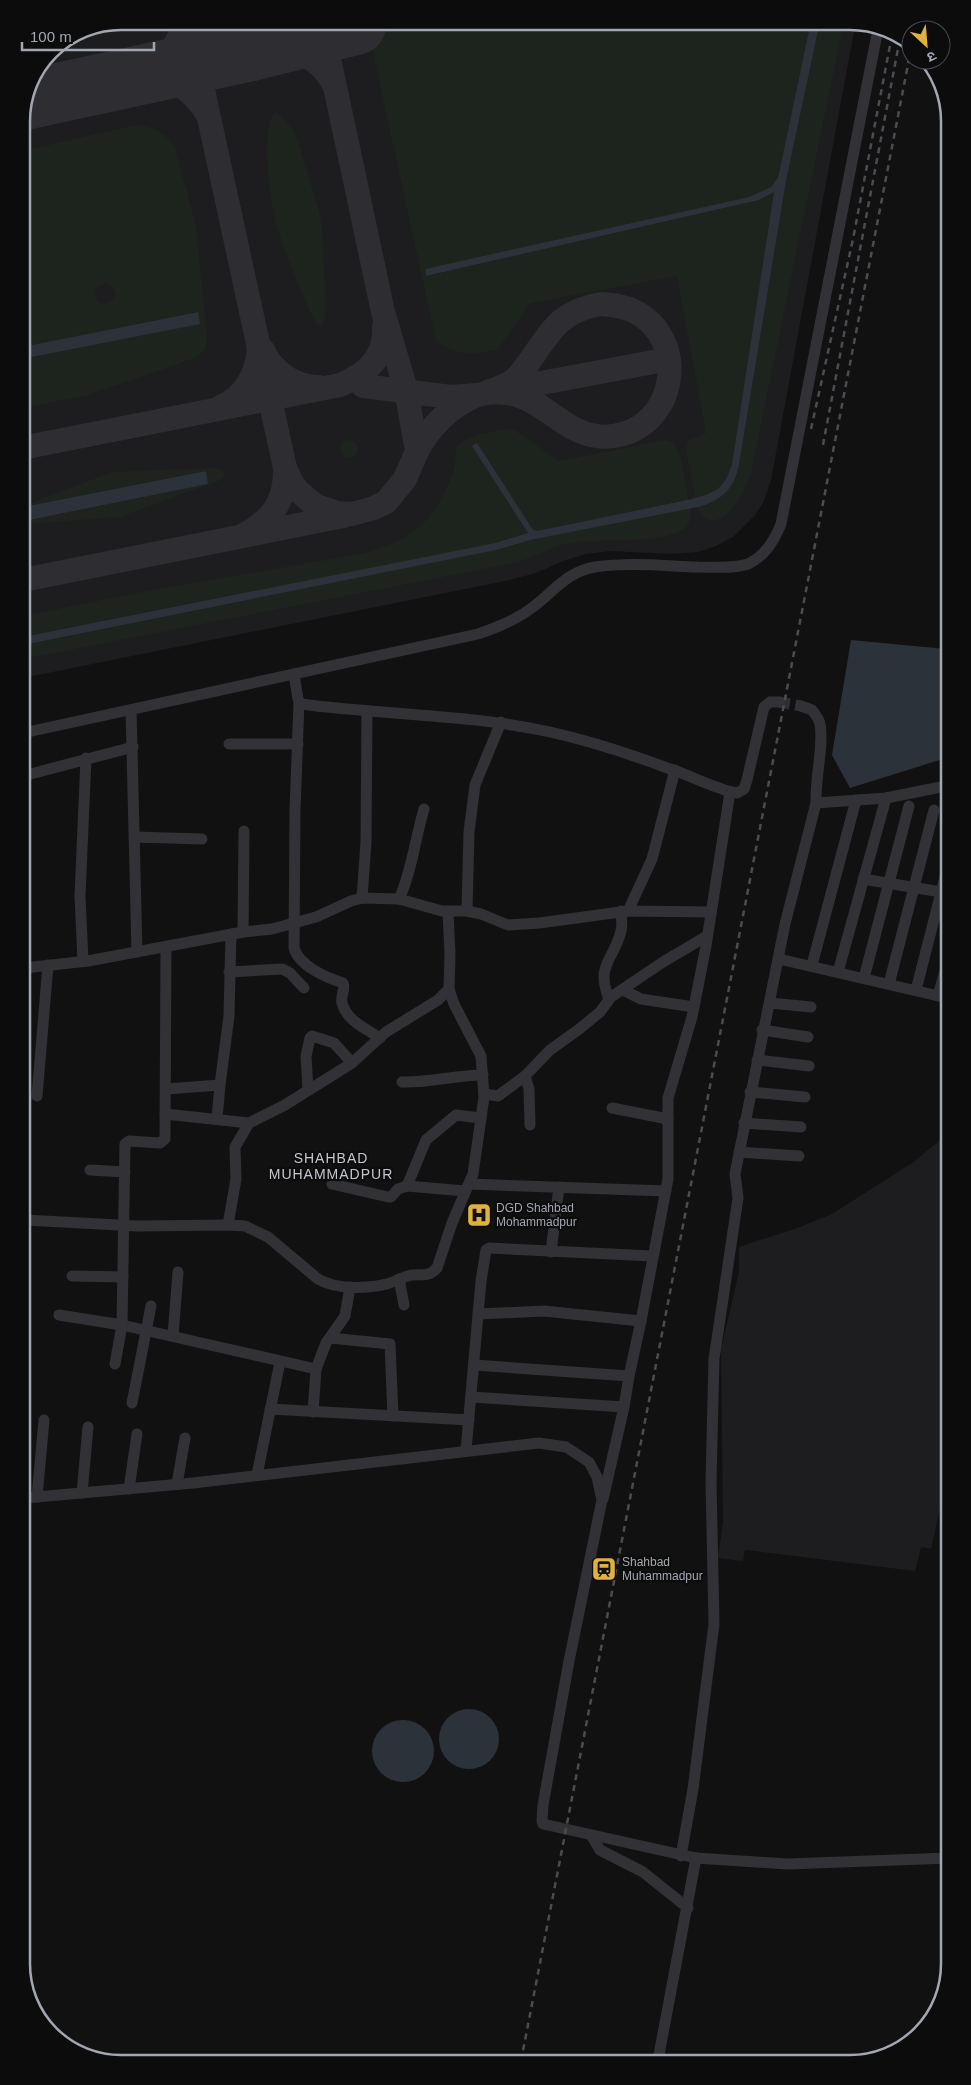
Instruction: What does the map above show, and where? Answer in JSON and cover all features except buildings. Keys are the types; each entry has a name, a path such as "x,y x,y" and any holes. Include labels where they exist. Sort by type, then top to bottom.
{"street":[{"path":"30,732 478,634 509,624 533,607 571,574 585,569 628,565 720,567 746,564 766,551 775,539 781,524 877,34"},
{"path":"294,674 299,702 295,810 295,952 313,969 343,983 342,1002 348,1016 380,1038"},
{"path":"299,702 367,711 459,717 500,722 551,732 624,752 737,793 744,789 747,780 764,707 770,702 779,702"},
{"path":"681,1856 693,1789 714,1624 711,1481 714,1359 738,1198 735,1174 762,1030 770,1003 785,924 816,803 815,787 821,734 819,722 812,710 801,706"},
{"path":"131,710 137,952"},
{"path":"362,898 366,842 367,711"},
{"path":"467,911 469,832 475,785 500,722"},
{"path":"229,744 298,744"},
{"path":"30,774 133,747"},
{"path":"83,961 80,896 86,758"},
{"path":"609,999 603,980 608,961 621,932 624,911 652,859 674,770"},
{"path":"816,803 886,798 941,787"},
{"path":"730,792 694,1006 670,1092 668,1179 666,1191 641,1321 628,1376 624,1407 602,1500 569,1661 542,1820 546,1826 566,1828 696,1858 779,1864 941,1858"},
{"path":"838,972 886,798"},
{"path":"812,965 856,800"},
{"path":"864,978 909,806"},
{"path":"399,899 407,879 416,834 424,809"},
{"path":"889,984 934,810"},
{"path":"243,932 244,830"},
{"path":"134,837 202,838"},
{"path":"863,879 941,892"},
{"path":"30,968 83,961 295,924 316,918 351,901 362,898 399,899 448,912 467,911 481,914 508,925 539,923 624,911 711,912"},
{"path":"916,990 941,903"},
{"path":"30,1220 123,1225 245,1226 268,1237 324,1282 350,1287 369,1287 400,1280 412,1275 428,1275 437,1268 473,1174 484,1094 482,1056 478,1046 468,1032 449,989 448,912"},
{"path":"217,1118 229,1016 231,934"},
{"path":"484,1094 500,1095 525,1076 550,1050 600,1012 609,999 663,962 707,936"},
{"path":"115,1364 122,1325 126,1142 160,1143 164,1141 166,947"},
{"path":"778,965 812,965 941,996"},
{"path":"36,1096 48,966"},
{"path":"229,972 282,969 290,973 304,988"},
{"path":"164,1114 217,1118 249,1123 277,1110 352,1063 380,1038 438,1000 449,989"},
{"path":"623,990 641,999 694,1006"},
{"path":"770,1003 811,1007"},
{"path":"762,1030 808,1037"},
{"path":"308,1090 306,1056 312,1036 334,1042 352,1063"},
{"path":"756,1060 808,1066"},
{"path":"402,1082 422,1082 462,1075 483,1075"},
{"path":"525,1076 529,1089 530,1125"},
{"path":"166,1089 220,1085"},
{"path":"750,1092 805,1097"},
{"path":"612,1108 668,1119"},
{"path":"407,1186 428,1137 456,1115 481,1118"},
{"path":"228,1225 236,1178 235,1147 249,1123"},
{"path":"744,1123 801,1127"},
{"path":"739,1152 799,1156"},
{"path":"90,1170 125,1172"},
{"path":"332,1184 388,1197 391,1197 398,1189 407,1186 559,1187 666,1191"},
{"path":"551,1252 559,1187"},
{"path":"466,1450 481,1277 487,1249 652,1256"},
{"path":"173,1336 178,1272"},
{"path":"72,1276 123,1277"},
{"path":"400,1280 404,1305"},
{"path":"313,1412 316,1369 330,1338 345,1316 350,1287"},
{"path":"132,1403 151,1306"},
{"path":"478,1314 544,1311 641,1321"},
{"path":"59,1315 146,1330 316,1369"},
{"path":"330,1338 390,1344 393,1416"},
{"path":"257,1475 280,1362"},
{"path":"474,1365 628,1376"},
{"path":"471,1397 624,1407"},
{"path":"270,1409 468,1420"},
{"path":"44,1420 31,1498 178,1484 539,1443 566,1447 589,1462 597,1477 602,1500"},
{"path":"82,1493 88,1427"},
{"path":"129,1489 137,1434"},
{"path":"178,1484 185,1438"},
{"path":"591,1835 600,1850 643,1872 688,1908"},
{"path":"659,2055 696,1858"}],"shaded area":[{"path":"115,30 854,30 771,480 764,501 756,514 733,537 716,546 698,552 671,554 610,551 586,554 563,561 536,573 510,580 30,677 30,115 39,81 53,61 70,45 98,33"},
{"path":"368,30 809,30 778,178 771,187 749,197 425,269 427,276 759,200 774,192 732,464 727,477 720,487 696,498 699,507 719,499 731,487 786,181 818,30 842,30 750,477 736,503 722,517 714,520 706,518 698,510 686,449 689,440 706,433 677,276 530,303 498,349 466,353 444,346 436,341"},
{"path":"809,30 818,30 786,181 739,464 731,487 714,501 698,507 535,539 496,550 30,644 30,636 495,543 528,533 472,446 477,443 533,530 537,531 687,500 716,490 725,480 732,464 774,192 759,200 426,276 425,269 749,197 771,187 778,178"},
{"path":"275,112 281,115 296,135 319,212 322,227 326,310 322,327 316,323 312,316 286,254 276,222 270,189 267,152 270,121"},
{"path":"136,125 158,131 168,138 175,148 196,226 207,340 205,348 195,358 87,395 30,406 30,357 199,324 197,312 30,345 30,149","holes":["105,283 113,287 116,294 114,300 105,304 98,302 95,296 96,288"]},
{"path":"198,312 200,324 30,357 30,345"},
{"path":"513,429 559,461 666,440 674,443 681,458 691,514 689,523 682,530 659,537 563,544 519,562 30,658 30,644 496,550 687,500 537,531 533,530 472,446 529,533 495,543 30,636 30,615 131,594 366,553 391,544 402,539 421,525 437,506 453,472 457,446 470,439"},
{"path":"345,440 353,440 358,445 356,456 345,458 340,453 340,445"},
{"path":"216,468 223,470 224,476 218,481 120,517 30,523 30,520 208,484 206,471 30,506 30,503 112,472"},
{"path":"206,471 208,484 30,520 30,506"},
{"path":"851,640 941,649 941,760 850,788 832,755"},
{"path":"941,1139 941,1504 931,1549 921,1547 915,1571 745,1550 743,1561 718,1558 723,1522 721,1349 739,1272 739,1247 800,1227 832,1214 915,1161"},
{"path":"463,1709 475,1709 486,1714 494,1722 499,1733 497,1751 486,1764 475,1769 463,1769 452,1764 444,1756 439,1745 439,1733 444,1722 452,1714"},
{"path":"403,1720 415,1722 425,1729 432,1739 434,1751 432,1763 425,1773 415,1780 403,1782 391,1780 381,1773 374,1763 372,1751 374,1739 381,1729 391,1722"}],"taxiway":[{"path":"137,76 167,54 178,40 182,30"},
{"path":"190,30 285,468 283,491 275,509 261,524 242,536"},
{"path":"260,48 280,39 290,30"},
{"path":"285,468 298,491 316,506 337,513 352,514 374,508 386,502 405,479 417,451 406,390 383,312 323,30"},
{"path":"256,50 291,51 311,58 327,74 334,85"},
{"path":"137,76 159,78 177,84 192,95 206,112"},
{"path":"601,304 614,305 634,311 652,324 664,342 669,361 668,381 662,401 651,417 634,430 613,436 599,436 586,434 574,429 541,407 517,395 487,392 505,385 518,376 547,336 561,321 578,310 601,304"},
{"path":"30,446 340,385 366,370 378,356 382,348 384,327"},
{"path":"221,407 237,397 248,383 256,367 259,348"},
{"path":"263,350 272,365 285,377 301,384 319,387"},
{"path":"363,386 451,397 477,395 664,360"},
{"path":"417,451 434,426 457,406 475,396"},
{"path":"30,579 343,516"}],"runway":[{"path":"33,98 256,50 336,30"}],"tunnel":[{"path":"779,702 801,706"}],"railway":[{"path":"811,429 853,239 891,40"},
{"path":"823,445 899,44"},
{"path":"522,2055 907,70"}],"place":[{"name":"DGD Shahbad Mohammadpur","path":"479,1215"},
{"name":"Shahbad Muhammadpur","path":"604,1569"}],"district":[{"name":"SHAHBAD MUHAMMADPUR","path":"331,1166"}]}
